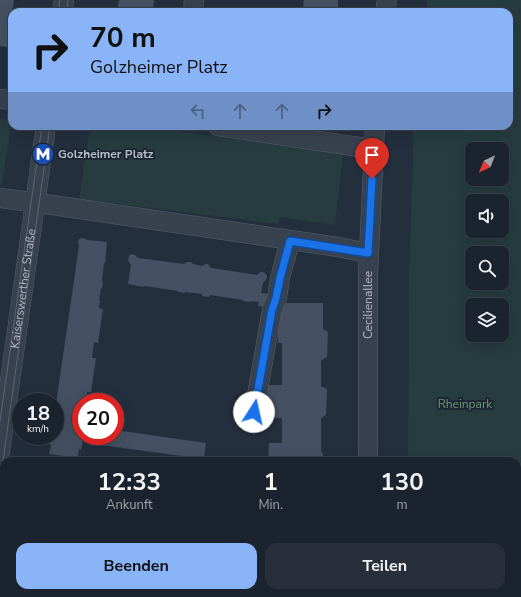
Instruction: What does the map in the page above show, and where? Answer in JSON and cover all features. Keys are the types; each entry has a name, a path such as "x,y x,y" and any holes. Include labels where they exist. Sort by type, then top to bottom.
{"street":[{"name":"Kaiserswerther Straße","path":"0,451 45,130"},
{"path":"245,130 374,149"},
{"name":"Cecilienallee","path":"368,457 368,253 375,130"},
{"path":"0,198 35,202 368,253"},
{"path":"254,412 272,310 290,241"}],"green space":[{"name":"Rheinpark","path":"427,0 521,0 521,457 408,457 409,277 414,130 513,130 513,8 426,8"},
{"path":"0,118 8,120 8,130 11,130 2,183 0,186"},
{"path":"89,130 171,130 343,154 335,225 280,217 278,224 79,199"}],"building":[{"path":"0,0 14,0 13,8 8,8 7,47 0,46"},
{"path":"119,0 154,0 153,8 118,8"},
{"path":"304,0 338,0 338,8 303,8"},
{"path":"83,238 87,240 107,242 102,289 101,288 99,301 99,308 103,309 98,343 94,342 92,358 96,358 91,392 72,393 72,445 82,445 81,450 79,449 78,457 71,457 49,454 51,445 64,445 64,393 58,393 79,246 79,239"},
{"path":"131,254 138,258 184,264 191,262 193,264 203,266 208,264 211,268 257,275 260,272 264,272 267,276 263,283 261,293 269,294 266,307 258,306 259,302 243,301 210,295 209,297 202,296 202,294 185,293 128,284 131,264 128,261"},
{"path":"283,303 323,303 323,329 328,332 327,357 321,362 321,386 327,389 326,415 321,418 321,451 323,457 268,457 269,443 282,443 282,418 265,418 266,385 282,385 282,343 278,343 278,311 283,311"},
{"path":"124,431 206,443 204,457 189,457 101,445 124,445"}],"tram line":[{"path":"59,8 60,0"},
{"path":"67,8 68,0"},
{"path":"0,421 41,130"},
{"path":"4,457 49,130"}],"place":[{"name":"Golzheimer Platz","path":"43,154"}],"route":[{"path":"254,412 272,310 290,241 338,247 368,253 372,179"}]}
